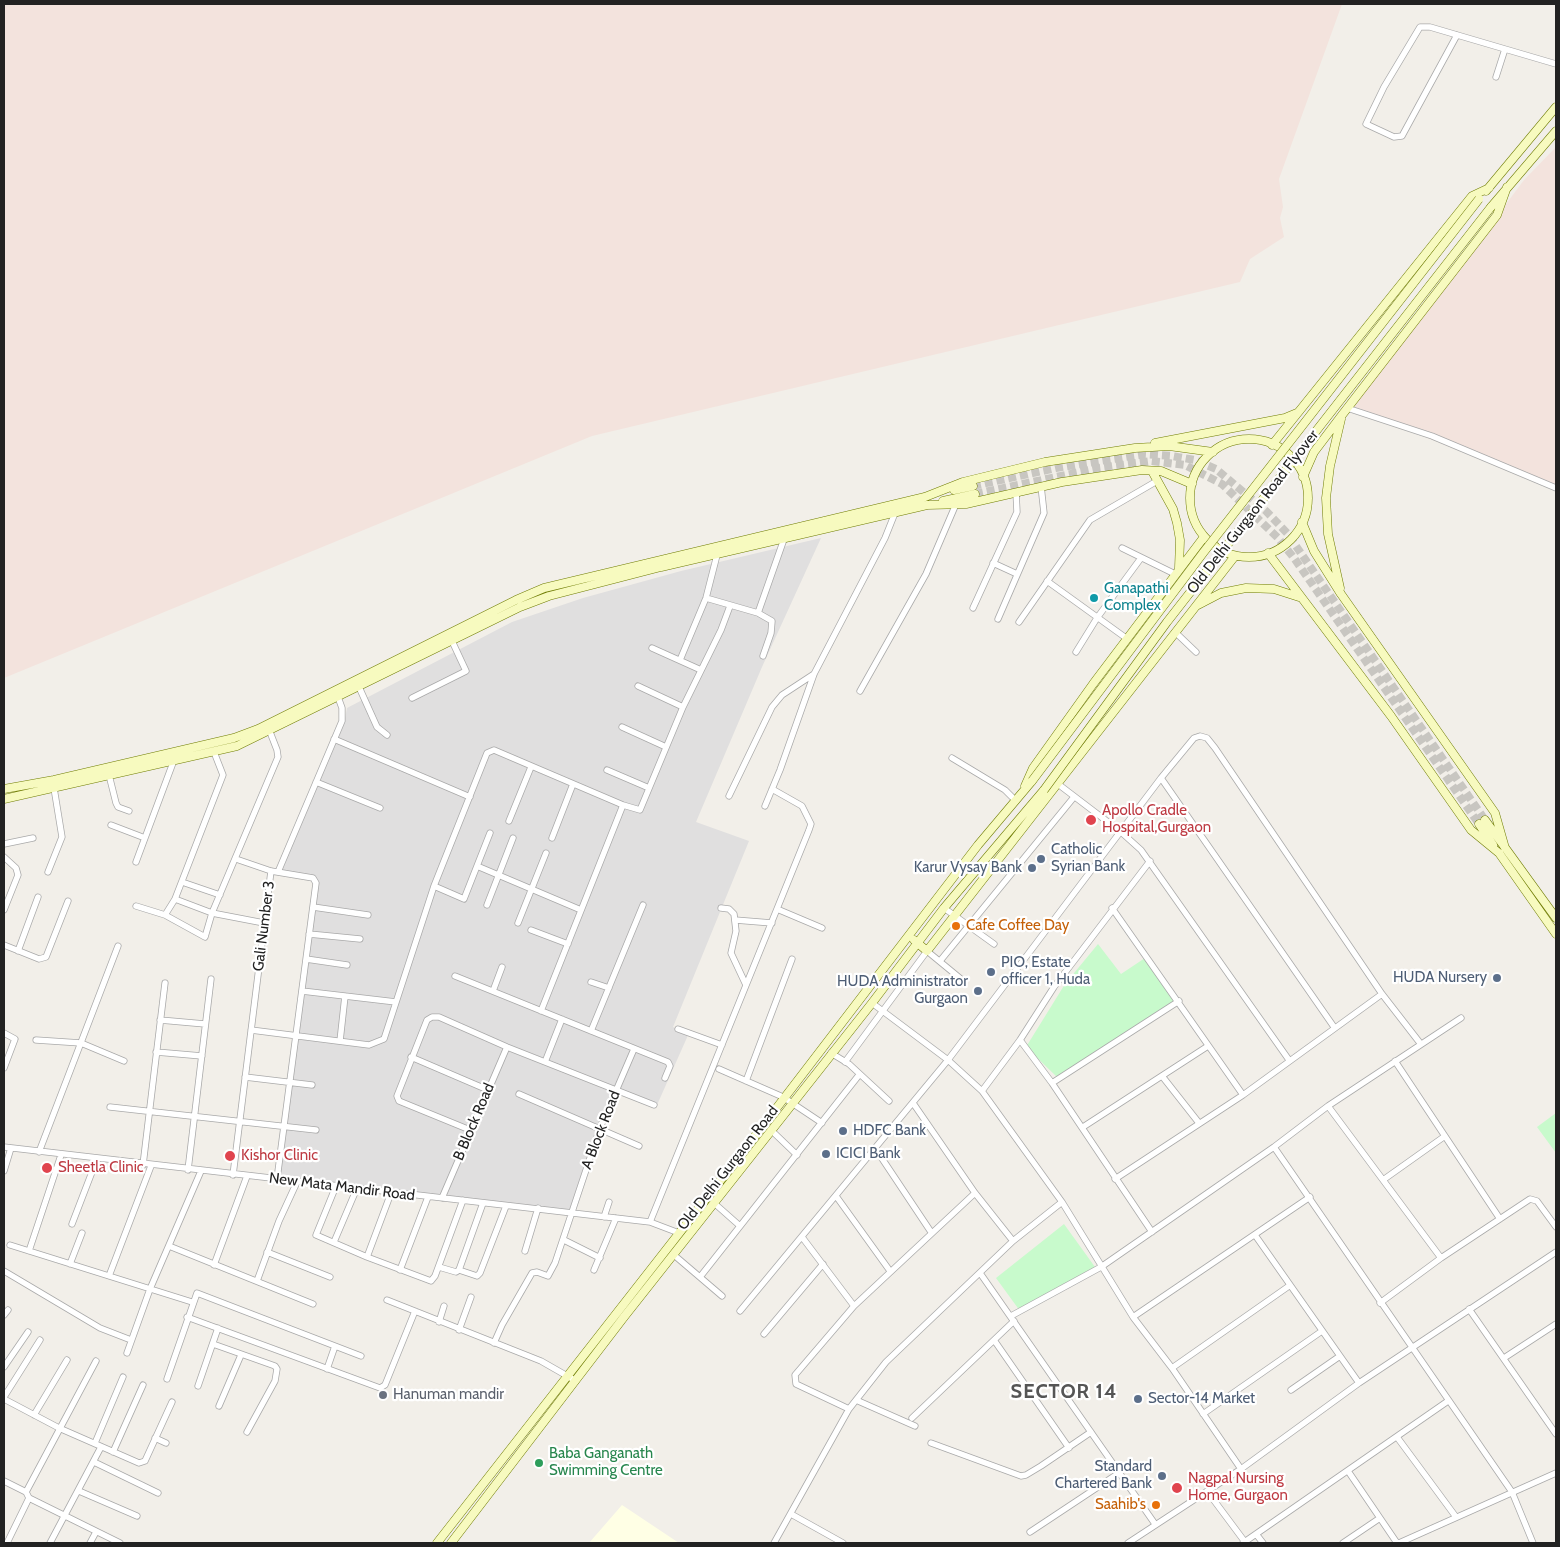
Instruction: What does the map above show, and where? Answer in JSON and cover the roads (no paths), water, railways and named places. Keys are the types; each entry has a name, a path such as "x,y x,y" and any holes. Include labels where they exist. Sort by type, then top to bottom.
{"main road":[{"path":"1272,445 1472,196 1489,188 1556,106"},
{"path":"1304,477 1287,454 1272,445 1247,440 1233,442 1213,452 1198,468 1192,484 1191,510 1194,521 1204,537 1215,546 1235,556 1249,557 1268,553 1288,542 1302,522 1307,505 1304,477 1314,452 1497,215 1507,187 1556,131"},
{"name":"Old Delhi Gurgaon Road Flyover","path":"944,908 1044,790 1167,622 1507,187"},
{"name":"Old Delhi Gurgaon Road Flyover","path":"1018,798 1192,567 1489,188"},
{"path":"925,497 963,482 1045,462 1136,448 1285,418 1300,411"},
{"path":"1341,594 1328,534 1326,506 1330,466 1342,415"},
{"path":"1136,448 1169,446 1213,452"},
{"path":"927,505 956,504 1041,486 1133,471 1171,474 1192,484"},
{"path":"1152,471 1178,523 1180,540 1177,572"},
{"path":"4,788 54,780 234,738 258,729 537,591 718,550 784,539 927,505 974,490 925,497 718,550 549,596 520,607 270,732 237,746 4,799"},
{"path":"1302,522 1314,551 1341,594 1495,813 1502,851"},
{"path":"1018,798 1033,768 1126,638 1204,537"},
{"path":"1268,553 1391,716 1471,830 1502,851 1556,918"},
{"path":"908,937 927,951 1235,556"},
{"path":"1191,610 1203,602 1235,589 1274,589 1301,598"},
{"name":"Old Delhi Gurgaon Road","path":"437,1543 568,1377 978,845 1018,798"},
{"path":"1482,822 1556,934"},
{"name":"Old Delhi Gurgaon Road","path":"451,1543 632,1307 772,1131 792,1102 872,1004 944,908"}],"street":[{"path":"1457,36 1402,136 1394,138 1366,124 1417,30 1424,26 1556,64"},
{"path":"1496,76 1505,49"},
{"path":"1347,408 1432,436 1556,488"},
{"path":"1019,622 1093,518 1157,481"},
{"path":"998,619 1044,513 1041,486"},
{"path":"973,608 1018,512 1016,492"},
{"path":"860,691 926,574 956,504"},
{"path":"764,806 814,674 885,538 895,513"},
{"path":"758,613 784,539"},
{"path":"1122,548 1141,558 1177,572"},
{"path":"680,660 706,598 718,550"},
{"path":"1076,652 1097,618 1141,558"},
{"path":"993,563 1018,574"},
{"path":"1047,581 1126,638"},
{"path":"706,598 758,613 772,621 773,626 763,656"},
{"path":"251,1030 369,1045 384,1039 434,886 489,751 494,750 622,806 640,810 682,707 730,606"},
{"path":"1175,632 1196,652"},
{"path":"412,698 466,671 452,641"},
{"path":"652,648 701,670"},
{"path":"729,796 772,707 782,695 814,674"},
{"path":"638,686 682,707"},
{"path":"359,687 377,727 387,735"},
{"name":"Gali Number 3","path":"233,1174 270,871 278,872 334,739 343,715 338,697"},
{"path":"622,727 666,747"},
{"path":"136,906 165,915 206,938 212,913 278,757 270,732"},
{"path":"740,1311 948,1060 1160,778 1194,738 1207,738 1382,994 1420,1043"},
{"path":"334,739 470,797"},
{"path":"165,915 175,899 224,775 214,752"},
{"path":"952,758 1018,798"},
{"path":"136,862 174,760"},
{"path":"508,821 531,767"},
{"path":"607,770 649,788"},
{"path":"109,775 118,807 129,811"},
{"path":"1160,778 1334,1027"},
{"path":"316,782 380,808"},
{"path":"552,838 573,784"},
{"path":"1058,784 1121,832 1150,860 1289,1060"},
{"path":"48,872 62,837 54,788"},
{"path":"650,1222 811,824 802,806 772,789"},
{"path":"940,961 1074,797"},
{"path":"542,1011 622,806"},
{"path":"111,825 145,838"},
{"path":"434,886 464,899 490,833"},
{"path":"4,844 33,838"},
{"path":"487,905 513,838"},
{"path":"518,923 546,853"},
{"path":"4,856 16,868 18,875 4,910"},
{"path":"236,859 270,871"},
{"path":"982,1090 1020,1040 1054,986 1150,860"},
{"path":"477,866 582,910"},
{"path":"277,1179 315,880 278,872"},
{"path":"182,882 220,896"},
{"path":"18,951 38,897"},
{"path":"175,899 212,913 264,923"},
{"path":"4,945 38,958 46,957 68,901"},
{"path":"591,1031 643,905"},
{"path":"313,907 368,915"},
{"path":"721,908 732,911 735,920 736,931 731,953 746,985"},
{"path":"944,908 994,944"},
{"path":"1112,908 1243,1094"},
{"path":"777,909 822,928"},
{"path":"735,920 772,923"},
{"path":"531,930 568,944"},
{"path":"309,934 360,939"},
{"path":"39,1152 118,946"},
{"path":"845,1062 927,951 961,979"},
{"path":"746,1081 792,959"},
{"path":"306,960 347,966"},
{"path":"493,991 502,966"},
{"path":"455,976 668,1062 670,1066 665,1078"},
{"path":"188,1170 211,979"},
{"path":"591,982 609,988"},
{"path":"143,1165 165,983"},
{"path":"302,991 396,1002"},
{"path":"1115,1180 1243,1094 1382,994"},
{"path":"340,1042 345,996"},
{"path":"1052,1083 1178,1001"},
{"path":"872,1004 948,1060 982,1090 1062,1202 1133,1317 1172,1368 1241,1469"},
{"path":"470,1130 399,1101 397,1092 427,1020 432,1017 439,1016 507,1047 654,1105"},
{"path":"912,1418 994,1340 1012,1319 1101,1267 1274,1147 1328,1106 1420,1043 1461,1018"},
{"path":"545,1062 562,1019"},
{"path":"160,1020 205,1024"},
{"path":"678,1029 722,1044"},
{"path":"4,1033 15,1039 4,1068"},
{"path":"36,1040 81,1043 124,1060"},
{"path":"1020,1040 1083,1127 1115,1180 1152,1232"},
{"path":"1083,1127 1208,1046"},
{"name":"B Block Road","path":"442,1198 507,1047"},
{"name":"A Block Road","path":"572,1212 600,1128 634,1049"},
{"path":"156,1052 202,1056"},
{"path":"831,1053 845,1062 889,1101"},
{"path":"411,1057 488,1090"},
{"path":"1395,1061 1500,1219"},
{"path":"719,1069 784,1096 822,1123"},
{"path":"700,1276 859,1075"},
{"path":"1162,1076 1199,1123"},
{"path":"245,1077 312,1084"},
{"path":"519,1094 639,1146"},
{"path":"913,1102 975,1193 1013,1242"},
{"path":"1328,1106 1441,1258"},
{"path":"110,1108 316,1130"},
{"path":"772,1131 797,1155"},
{"path":"1383,1180 1444,1136"},
{"name":"New Mata Mandir Road","path":"4,1147 201,1172 604,1216 650,1222 679,1233"},
{"path":"1274,1147 1310,1197 1411,1349 1512,1492 1533,1543"},
{"path":"4,1171 12,1148"},
{"path":"875,1148 931,1232"},
{"path":"29,1251 61,1154"},
{"path":"72,1224 97,1159"},
{"path":"109,1276 151,1166"},
{"path":"127,1353 150,1289 201,1172"},
{"path":"214,1265 247,1176"},
{"path":"257,1281 267,1252 297,1182"},
{"path":"336,1186 316,1234 367,1258 430,1281 434,1279 463,1200"},
{"path":"334,1242 356,1188"},
{"path":"367,1258 392,1193"},
{"path":"849,1409 796,1384 794,1380 795,1374 854,1306 931,1232 975,1193"},
{"path":"836,1196 890,1271"},
{"path":"400,1270 428,1197"},
{"path":"1133,1317 1310,1197"},
{"path":"1380,1303 1441,1258 1534,1198 1556,1227"},
{"path":"604,1216 609,1202"},
{"path":"774,1543 849,1409 886,1362 1013,1242 1062,1202"},
{"path":"459,1270 483,1203"},
{"path":"714,1203 740,1226"},
{"path":"439,1266 477,1276 480,1273 506,1206"},
{"path":"524,1251 538,1208"},
{"path":"494,1342 532,1273 537,1272 548,1276 564,1240 572,1212"},
{"path":"594,1270 616,1218"},
{"path":"70,1264 82,1233"},
{"path":"1255,1236 1359,1383"},
{"path":"802,1237 854,1306"},
{"path":"564,1240 600,1258"},
{"path":"10,1245 192,1302"},
{"path":"169,1246 313,1304"},
{"path":"267,1252 330,1277"},
{"path":"1128,1543 1241,1469 1359,1383 1556,1252"},
{"path":"674,1255 722,1296"},
{"path":"764,1334 823,1264"},
{"path":"4,1271 100,1328 131,1340"},
{"path":"980,1273 1155,1524"},
{"path":"1172,1368 1290,1286"},
{"path":"167,1379 192,1302 195,1295 201,1293 361,1356"},
{"path":"459,1330 471,1297"},
{"path":"387,1300 541,1361 576,1381"},
{"path":"625,1301 632,1307"},
{"path":"439,1322 444,1306"},
{"path":"1469,1309 1556,1434"},
{"path":"188,1317 327,1369 383,1387 415,1311"},
{"path":"1504,1358 1554,1326 1556,1333"},
{"path":"198,1386 218,1328"},
{"path":"1203,1414 1322,1331"},
{"path":"4,1367 28,1332"},
{"path":"40,1340 4,1398 59,1428 142,1463 172,1402"},
{"path":"994,1340 1069,1448"},
{"path":"212,1344 275,1366 278,1373 247,1432"},
{"path":"327,1369 335,1346"},
{"path":"219,1406 241,1355"},
{"path":"1291,1390 1340,1356"},
{"path":"34,1415 67,1360"},
{"path":"7,1543 27,1495 59,1428 96,1360"},
{"path":"95,1444 123,1378"},
{"path":"114,1452 143,1385"},
{"path":"856,1400 915,1426"},
{"path":"1207,1490 1244,1543 1448,1401"},
{"path":"931,1443 1020,1476 1041,1466 1091,1432"},
{"path":"1397,1436 1456,1517"},
{"path":"155,1438 166,1443"},
{"path":"50,1543 101,1446"},
{"path":"94,1462 158,1492"},
{"path":"1348,1470 1398,1543 1556,1473"},
{"path":"1030,1532 1119,1473"},
{"path":"4,1483 65,1517 120,1543"},
{"path":"79,1491 137,1516"},
{"path":"464,1510 472,1516"},
{"path":"791,1514 843,1543"},
{"path":"1343,1543 1380,1518"},
{"path":"90,1543 96,1532"},
{"path":"1256,1534 1262,1543"}],"tunnel":[{"path":"973,486 1056,468 1144,454 1195,460 1216,469 1266,511 1287,533 1485,820"},
{"path":"975,494 1099,468 1151,461 1185,465 1222,484 1278,538 1294,558 1479,824"}],"place":[{"name":"Ganapathi Complex","path":"1094,598"},
{"name":"Apollo Cradle Hospital,Gurgaon","path":"1091,820"},
{"name":"Catholic Syrian Bank","path":"1041,859"},
{"name":"Karur Vysay Bank","path":"1032,868"},
{"name":"Cafe Coffee Day","path":"956,926"},
{"name":"PIO, Estate officer 1, Huda","path":"991,972"},
{"name":"HUDA Nursery","path":"1497,978"},
{"name":"HUDA Administrator Gurgaon","path":"978,991"},
{"name":"HDFC Bank","path":"843,1131"},
{"name":"ICICI Bank","path":"826,1154"},
{"name":"Kishor Clinic","path":"230,1156"},
{"name":"Sheetla Clinic","path":"47,1168"},
{"name":"Hanuman mandir","path":"383,1395"},
{"name":"Sector-14 Market","path":"1138,1399"},
{"name":"Baba Ganganath Swimming Centre","path":"539,1463"},
{"name":"Standard Chartered Bank","path":"1162,1476"},
{"name":"Nagpal Nursing Home, Gurgaon","path":"1177,1488"},
{"name":"Saahib's","path":"1156,1505"}],"district":[{"name":"SECTOR 14","path":"1064,1392"}]}
